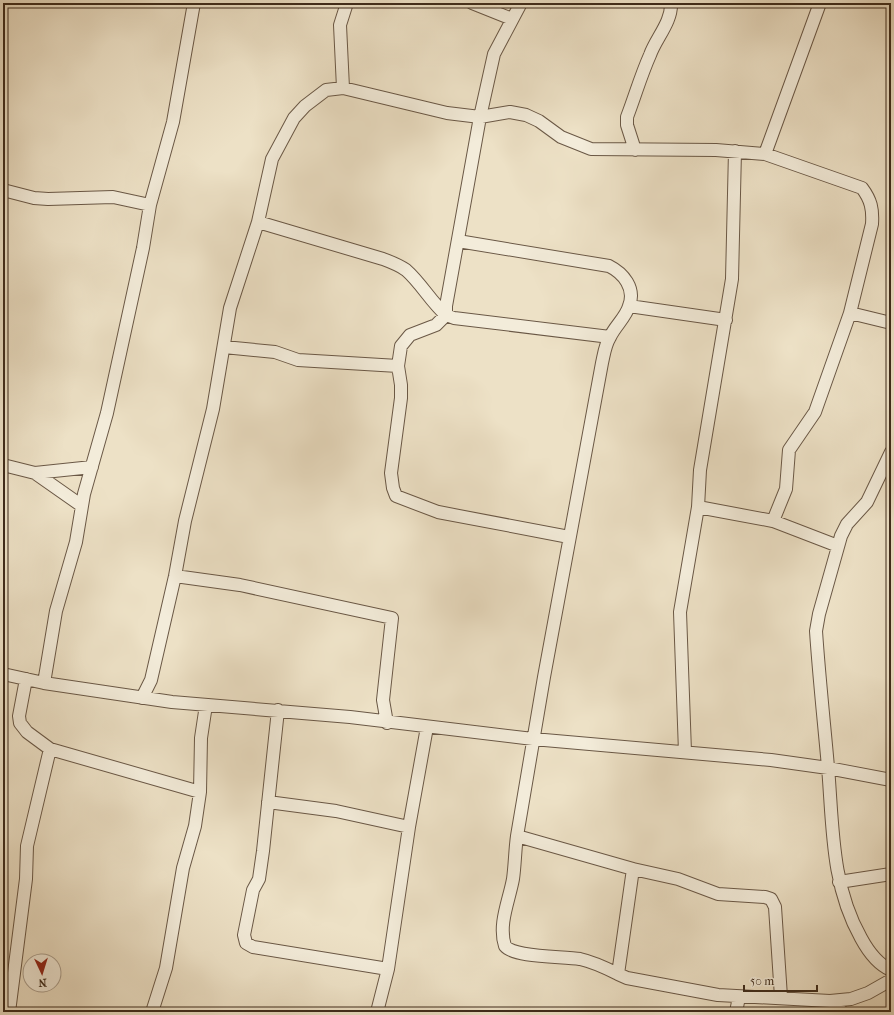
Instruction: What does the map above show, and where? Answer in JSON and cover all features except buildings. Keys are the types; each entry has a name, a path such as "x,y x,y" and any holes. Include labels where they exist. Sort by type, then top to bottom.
{"street":[{"path":"44,683 56,611 76,542 82,506 107,413 143,248 150,205 173,122 194,3"},
{"path":"343,88 340,25 347,3"},
{"path":"472,3 512,19"},
{"path":"521,3 494,54 480,117 446,306 446,315 436,325 410,335 402,346 398,366 401,392 392,473 393,488 396,496 438,512 569,537"},
{"path":"635,150 627,125 627,117 650,53 671,12 671,3"},
{"path":"764,154 820,3"},
{"path":"142,698 151,680 175,576 184,521 213,409 230,308 258,222 272,159 294,118 305,106 326,90 343,88 446,113 480,117 510,112 526,115 539,121 561,137 580,146 605,150 735,151 764,154 862,188 870,198 873,210 872,224 850,312 815,412 789,450 786,489 773,521"},
{"path":"685,752 680,612 698,507 700,470 726,320 734,254 735,151"},
{"path":"3,190 34,198 113,197 150,205"},
{"path":"258,222 383,259 396,265 406,270 446,315 454,318 610,337"},
{"path":"458,241 609,266 619,271 628,284 631,294 630,306 610,337 602,363 569,537 517,836 513,881 506,906 504,931 508,950 515,953 581,960 604,966 627,978 718,995 739,997 781,997 830,1001 851,999 868,993 891,980"},
{"path":"630,306 726,320"},
{"path":"850,312 891,323"},
{"path":"224,347 275,352 298,360 398,366"},
{"path":"891,452 867,502 847,524 838,546 819,614 816,631 828,768 832,836 839,882 846,907 866,946 877,961 891,970"},
{"path":"3,466 35,472 92,467"},
{"path":"35,472 82,506"},
{"path":"698,507 773,521 838,546"},
{"path":"175,576 240,585 392,618 383,700 387,723"},
{"path":"3,674 44,683 142,698 350,717 387,723 533,739 771,760 828,768 891,780"},
{"path":"26,679 19,716 20,723 26,732 50,749 200,792"},
{"path":"152,1012 166,968 183,868 195,826 200,792 201,738 206,705"},
{"path":"278,710 259,879 253,890 244,935 246,943 253,948 388,969"},
{"path":"377,1012 388,969 409,828 428,727"},
{"path":"9,1012 26,879 27,846 50,749"},
{"path":"268,802 336,811 409,828"},
{"path":"517,836 633,869 678,879 718,894 765,897 771,900 775,907 781,997"},
{"path":"618,974 633,869"},
{"path":"839,882 891,874"},
{"path":"736,1012 739,997"},
{"path":"830,1001 842,1012"}]}
